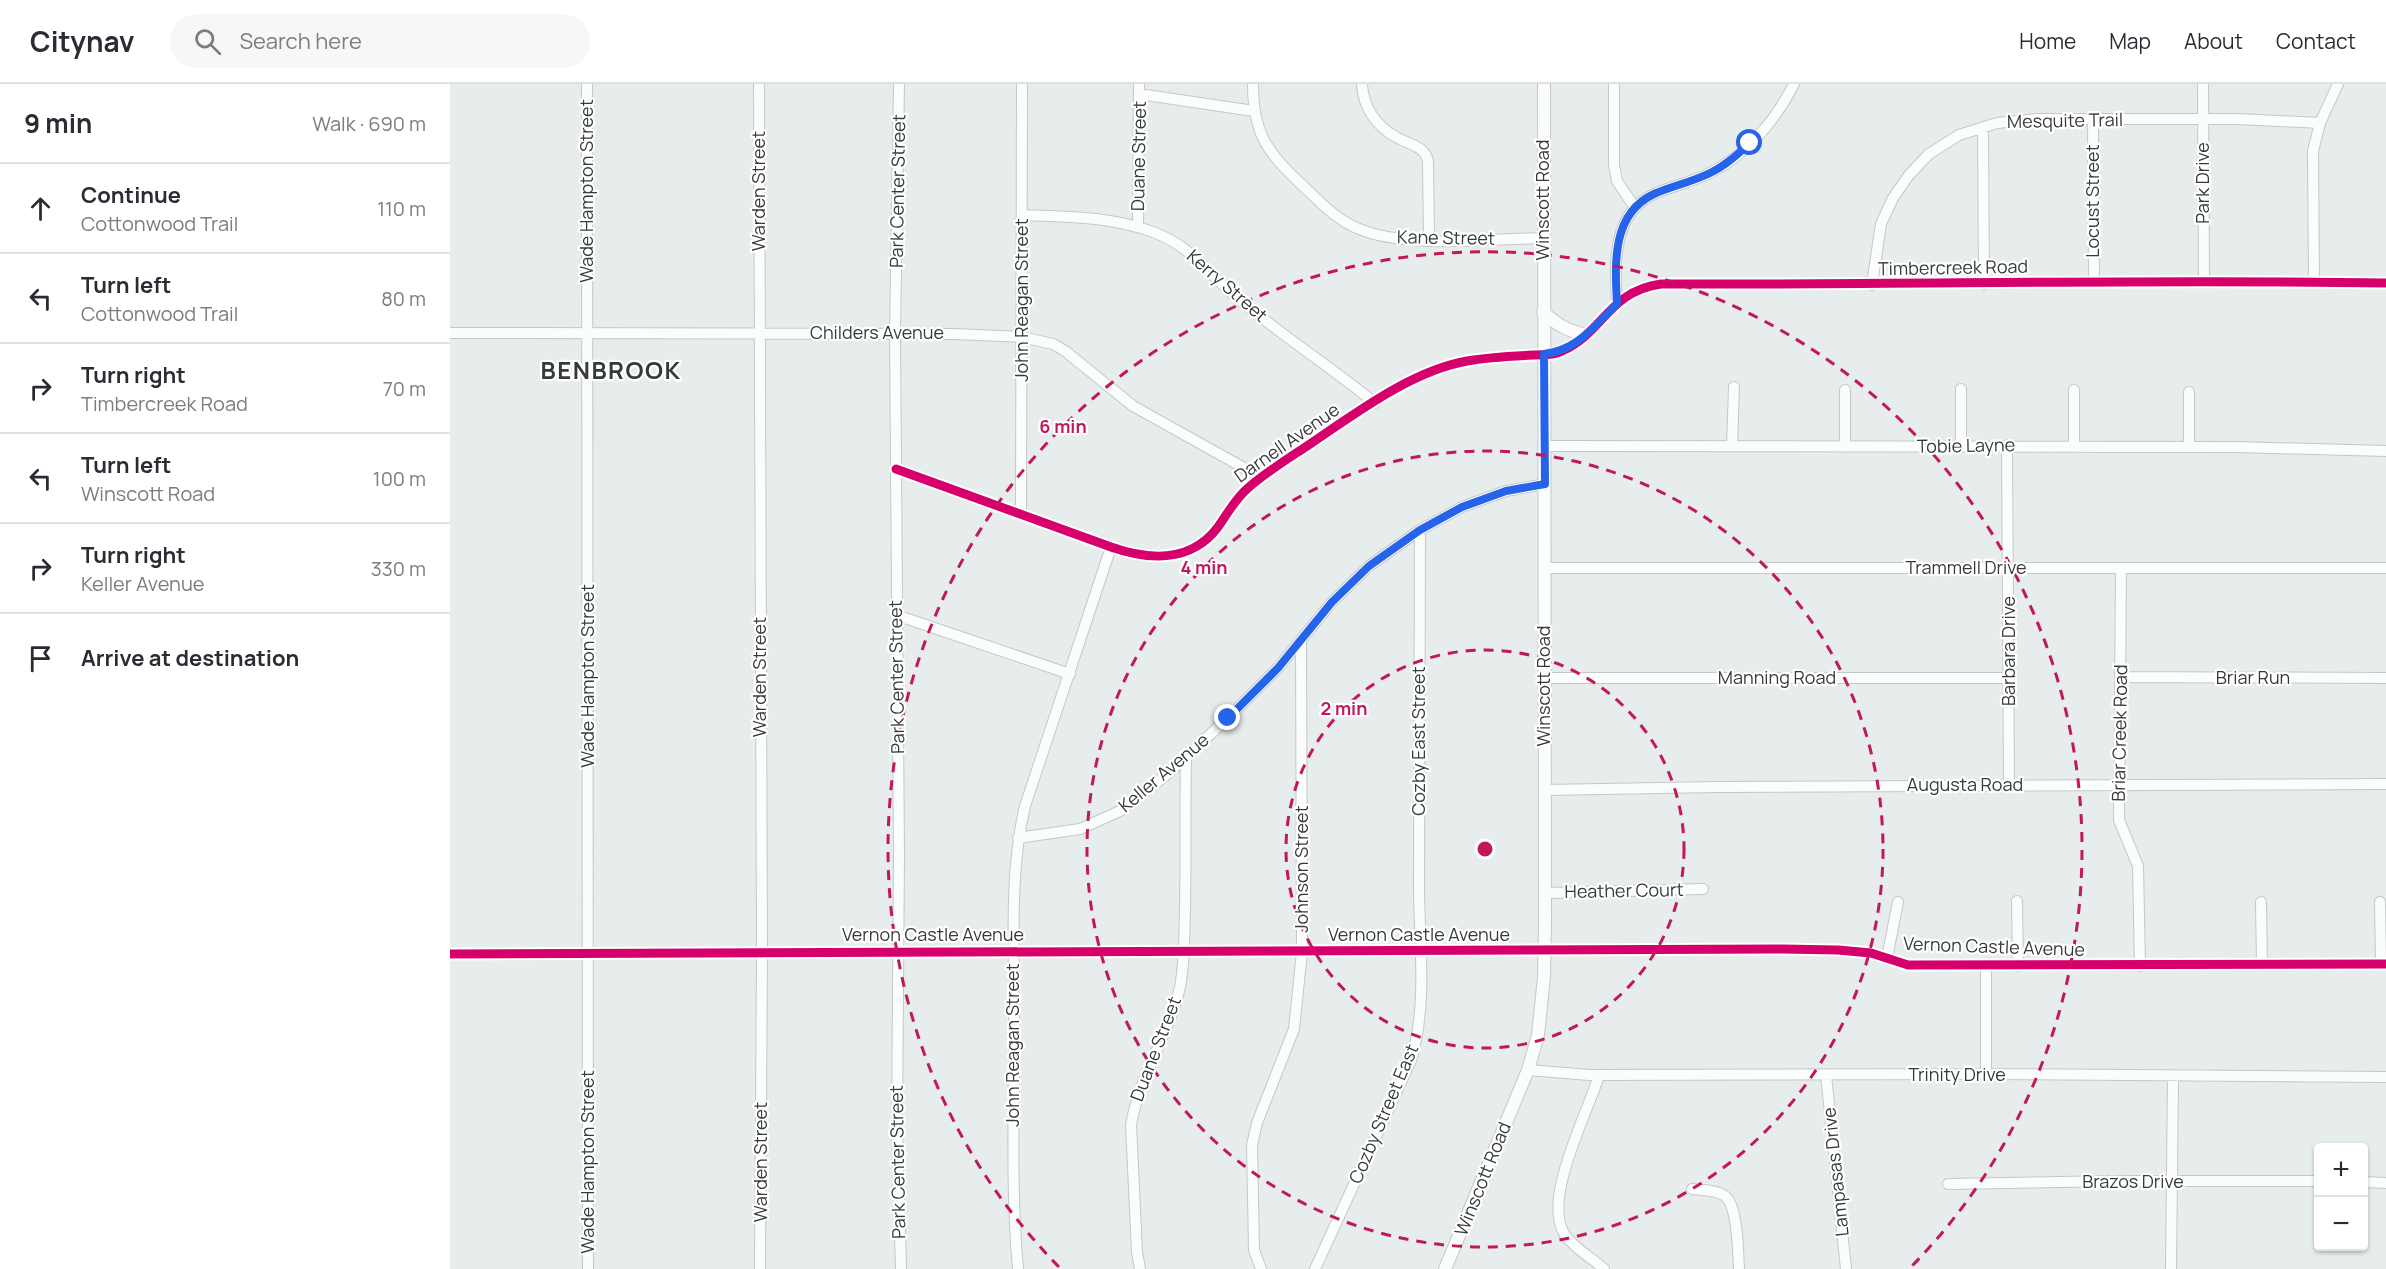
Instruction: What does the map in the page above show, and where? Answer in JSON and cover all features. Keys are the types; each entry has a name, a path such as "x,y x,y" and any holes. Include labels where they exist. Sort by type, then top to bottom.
{"main road":[{"name":"Winscott Road","path":"1445,1269 1528,1071 1538,1035 1544,951 1545,892 1544,84"},
{"path":"1543,312 1556,325 1568,331 1586,335"}],"street":[{"name":"Wade Hampton Street","path":"587,84 588,1269"},
{"name":"Warden Street","path":"759,84 762,951 760,1269"},
{"name":"Park Center Street","path":"899,84 895,334 899,842 897,1184 901,1269"},
{"name":"John Reagan Street","path":"1021,515 1022,84"},
{"name":"Kane Street","path":"1253,84 1254,111 1259,134 1291,175 1344,221 1375,234 1403,239 1543,238"},
{"path":"1362,84 1364,99 1382,128 1426,154 1429,240"},
{"path":"1614,84 1614,165 1617,181 1635,208"},
{"path":"1617,304 1617,246 1624,226 1635,208 1654,194 1710,174 1731,160 1763,130 1784,103 1794,84"},
{"name":"Park Drive","path":"2203,84 2204,281"},
{"path":"2314,282 2312,165 2320,123 2338,84"},
{"path":"1139,89 1254,111"},
{"name":"Duane Street","path":"1138,227 1139,89"},
{"name":"Mesquite Trail","path":"1872,285 1881,224 1893,198 1909,175 1929,154 1959,135 1983,127 2037,119 2236,119 2320,123"},
{"name":"Locust Street","path":"2093,119 2094,282"},
{"path":"1983,127 1984,284"},
{"name":"Kerry Street","path":"1022,215 1097,218 1156,233 1189,251 1235,296 1375,403"},
{"name":"Timbercreek Road","path":"1544,354 1561,352 1586,335 1629,293 1646,286 1661,284 1872,285 2204,281 2386,283"},
{"name":"Childers Avenue","path":"450,333 954,333 1022,337 1043,341 1065,351 1132,406 1262,478"},
{"name":"Darnell Avenue","path":"896,469 1134,555 1154,557 1177,555 1204,541 1218,527 1229,508 1249,487 1375,403 1425,374 1468,360 1544,354"},
{"path":"1732,446 1734,387"},
{"path":"1961,389 1961,447"},
{"path":"1845,390 1845,447"},
{"path":"2074,390 2074,446"},
{"path":"2189,392 2189,447"},
{"name":"Tobie Layne","path":"1545,446 2074,446 2386,452"},
{"name":"Barbara Drive","path":"2007,446 2009,785"},
{"name":"Keller Avenue","path":"1018,838 1068,832 1107,818 1138,798 1186,757 1261,685 1332,602 1369,566 1420,530 1484,498 1506,491 1545,484"},
{"name":"Cozby East Street","path":"1420,530 1420,952"},
{"name":"John Reagan Street","path":"1018,1269 1013,1209 1013,952 1018,838 1025,806 1111,547"},
{"name":"Trammell Drive","path":"1545,568 2386,568"},
{"name":"Briar Creek Road","path":"2121,569 2119,820 2138,866 2140,966"},
{"path":"896,615 1070,674"},
{"name":"Johnson Street","path":"1261,1269 1254,1250 1252,1145 1257,1123 1294,1029 1302,952 1301,640"},
{"name":"Briar Run","path":"2120,677 2386,678"},
{"name":"Manning Road","path":"1544,678 2009,678"},
{"name":"Duane Street","path":"1140,1269 1134,1206 1131,1125 1134,1106 1143,1080 1171,1019 1180,986 1184,952 1186,757"},
{"name":"Augusta Road","path":"1544,790 2386,784"},
{"name":"Heather Court","path":"1545,892 1703,889"},
{"path":"2017,901 2018,966"},
{"path":"1887,958 1898,902"},
{"path":"2261,902 2262,965"},
{"path":"2380,902 2384,964"},
{"name":"Vernon Castle Avenue","path":"450,954 762,951 1838,950 1871,953 1908,965 2384,964"},
{"name":"Cozby Street East","path":"1315,1269 1411,1060 1419,1026 1420,952"},
{"path":"1986,965 1986,1074"},
{"name":"Trinity Drive","path":"1528,1071 1599,1075 1986,1074 2386,1077"},
{"path":"1599,1075 1564,1171 1558,1199 1563,1232 1604,1269"},
{"name":"Lampasas Drive","path":"1827,1075 1846,1269"},
{"path":"2171,1269 2173,1077"},
{"name":"Brazos Drive","path":"1948,1184 2314,1181"},
{"path":"2368,1182 2386,1183"},
{"path":"1692,1189 1720,1193 1728,1199 1733,1212 1739,1269"}],"cycle path":[{"path":"896,469 1111,547 1154,556 1168,555 1182,553 1207,539 1243,492 1255,482 1403,384 1446,366 1467,361 1559,352 1576,343 1618,304 1643,288 1661,284 2386,283"},
{"path":"450,954 1782,949 1871,953 1908,965 2386,964"}],"district":[{"name":"BENBROOK","path":"611,371"}],"route":[{"path":"1228,718 1278,668 1332,602 1369,566 1420,530 1462,507 1506,491 1545,484 1544,354 1561,352 1571,346 1586,335 1617,304 1615,270 1617,246 1626,220 1635,208 1654,194 1710,174 1750,143"}]}
